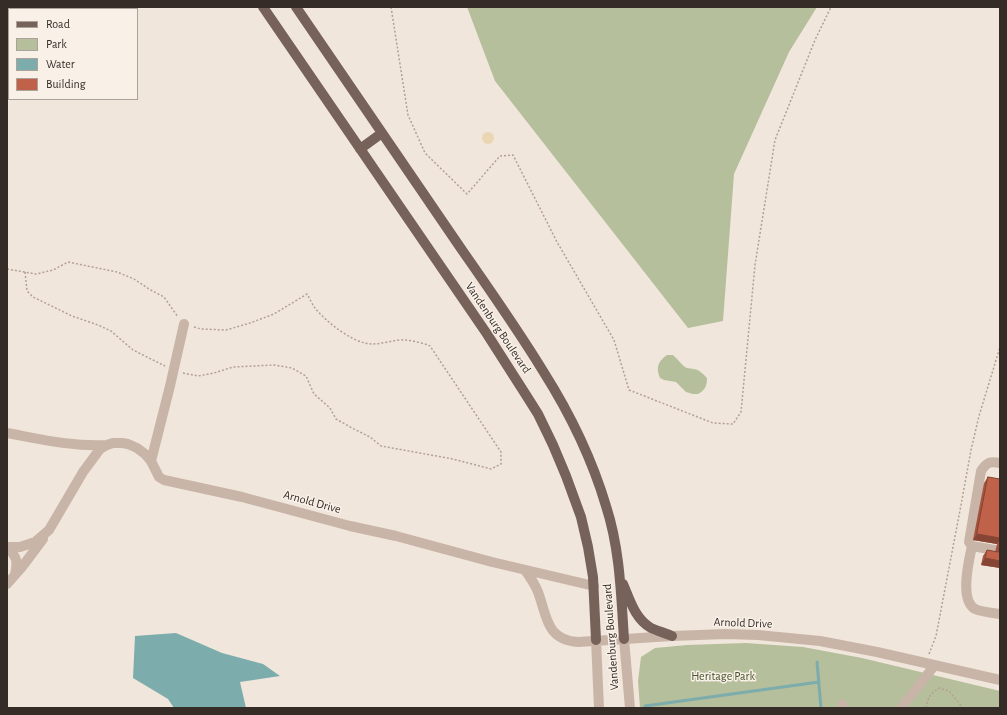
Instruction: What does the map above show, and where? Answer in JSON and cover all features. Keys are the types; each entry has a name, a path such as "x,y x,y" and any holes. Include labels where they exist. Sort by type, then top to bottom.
{"main road":[{"name":"Vandenburg Boulevard","path":"263,7 486,334 538,414 564,470 581,517 588,547 594,586 596,640"},
{"name":"Vandenburg Boulevard","path":"296,7 540,365 564,407 585,450 607,507 617,547 624,639"},
{"path":"360,149 382,133"},
{"path":"620,577 637,616 652,628 672,636"}],"street":[{"path":"152,461 184,324"},
{"name":"Arnold Drive","path":"7,433 74,445 94,446 113,443 128,444 137,448 152,461 159,477 164,480 250,499 492,562 594,586"},
{"path":"7,584 22,568 49,530 83,472 100,450 107,445"},
{"path":"1000,463 992,461 981,471 969,542 972,546 966,588 969,602 974,608 1000,614"},
{"path":"7,547 20,547 35,542 49,530"},
{"path":"972,546 1000,551"},
{"path":"7,547 16,559 17,564 15,575"},
{"name":"Arnold Drive","path":"525,570 538,591 550,627 553,632 563,639 572,641 725,634 758,634 820,641 1000,680"},
{"name":"Vandenburg Boulevard","path":"624,639 630,708"},
{"name":"Vandenburg Boulevard","path":"596,640 599,708"},
{"path":"901,708 930,664"}],"path":[{"path":"391,7 408,116 425,153 467,194 500,156 513,155 557,242 614,340 629,390 713,423 733,424 741,412 755,265 774,140 815,40 831,7"},
{"path":"7,269 26,272 36,274 53,270 68,262 117,272 134,279 164,297 184,324 201,329 226,330 250,323 274,314 307,294 315,308 329,323 343,333 362,342 371,344 405,340 430,346 501,452 501,464 491,469 381,446 370,437 336,419 330,408 314,394 306,376 292,368 274,365 233,367 198,376 173,371 133,350 111,331 72,316 33,297 27,291 26,272"},
{"path":"930,664 973,443 979,416 1000,347"},
{"path":"926,708 931,693 939,688 949,691 963,708"}],"green space":[{"path":"467,7 817,7 789,52 734,174 723,321 688,328 495,81"},
{"path":"667,355 673,355 687,368 701,372 707,378 705,388 698,394 693,394 686,392 676,382 660,378 658,365"},
{"name":"Heritage Park","path":"746,643 803,647 862,658 1000,691 1000,708 640,708 638,681 641,657 655,648 687,645"}],"sand":[{"path":"488,132 492,134 494,138 492,142 488,144 484,142 482,138 484,134"}],"water":[{"path":"176,633 222,653 263,664 280,676 240,682 246,708 174,708 168,699 133,678 135,636"}],"building":[{"path":"988,477 1000,479 1000,538 977,534"},
{"path":"1000,543 1000,561 985,558 987,550 998,552"}],"waterway":[{"path":"817,662 821,708"},
{"path":"645,706 819,682"}]}
